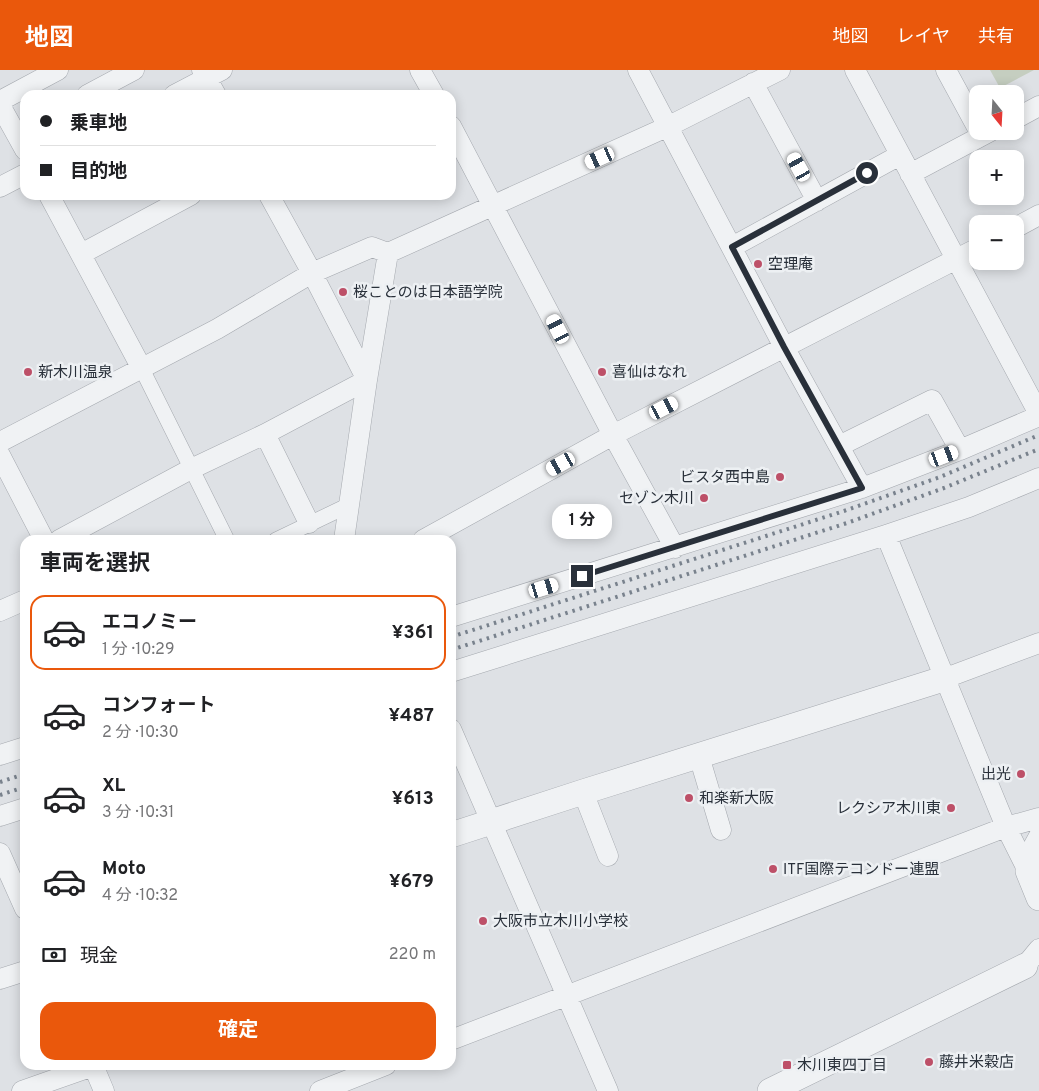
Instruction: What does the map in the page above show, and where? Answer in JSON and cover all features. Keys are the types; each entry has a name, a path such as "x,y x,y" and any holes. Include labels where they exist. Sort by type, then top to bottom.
{"street":[{"path":"23,90 58,70"},
{"path":"96,90 134,70"},
{"path":"420,70 431,90"},
{"path":"638,70 784,347 862,488"},
{"path":"0,442 217,329 312,274 372,247 388,253 669,126 780,70"},
{"path":"456,615 862,488 960,450 1039,415 855,70"},
{"path":"946,70 969,110"},
{"path":"185,90 211,78"},
{"path":"753,83 817,201"},
{"path":"20,92 0,103 20,134"},
{"path":"1024,114 1039,106"},
{"path":"456,135 674,548"},
{"path":"910,174 969,140"},
{"path":"732,247 900,155"},
{"path":"0,187 20,177"},
{"path":"52,200 142,367 224,535"},
{"path":"81,254 182,200"},
{"path":"272,200 366,380"},
{"path":"1024,223 1039,215"},
{"path":"345,535 366,380 388,253"},
{"path":"432,535 613,435 969,253"},
{"path":"68,535 366,380"},
{"path":"839,446 932,400 960,450"},
{"path":"265,434 309,523"},
{"path":"0,455 41,535"},
{"path":"456,670 886,535 969,507 1039,478"},
{"path":"286,535 349,505"},
{"path":"886,535 1006,827 1039,898"},
{"path":"0,611 20,602"},
{"path":"456,833 944,679 1039,643"},
{"path":"456,739 608,1091"},
{"path":"0,756 20,749"},
{"path":"699,756 722,830"},
{"path":"583,792 608,856"},
{"path":"0,816 20,810"},
{"path":"456,1038 1006,827 1039,818"},
{"path":"1028,871 1033,847 1039,836"},
{"path":"0,853 20,898"},
{"path":"770,1091 1034,959"},
{"path":"0,979 20,973"},
{"path":"22,1091 79,1070"},
{"path":"95,1070 104,1091"},
{"path":"320,1091 373,1070"}],"green space":[{"path":"990,70 1034,70 1006,85 998,85"}],"railway":[{"path":"456,635 844,511 940,477 1039,435"},
{"path":"456,648 847,523 944,488 1039,449"},
{"path":"0,782 20,776"},
{"path":"0,795 20,789"}],"place":[{"name":"空理庵","path":"758,264"},
{"name":"桜ことのは日本語学院","path":"343,292"},
{"name":"新木川温泉","path":"28,372"},
{"name":"喜仙はなれ","path":"602,372"},
{"name":"ビスタ西中島","path":"780,477"},
{"name":"セゾン木川","path":"704,498"},
{"name":"出光","path":"1021,774"},
{"name":"和楽新大阪","path":"689,798"},
{"name":"レクシア木川東","path":"951,808"},
{"name":"ITF国際テコンドー連盟","path":"773,869"},
{"name":"大阪市立木川小学校","path":"483,921"},
{"name":"藤井米穀店","path":"929,1062"},
{"name":"木川東四丁目","path":"787,1065"}],"route":[{"path":"582,576 862,488 784,347 732,247 867,173"}]}
